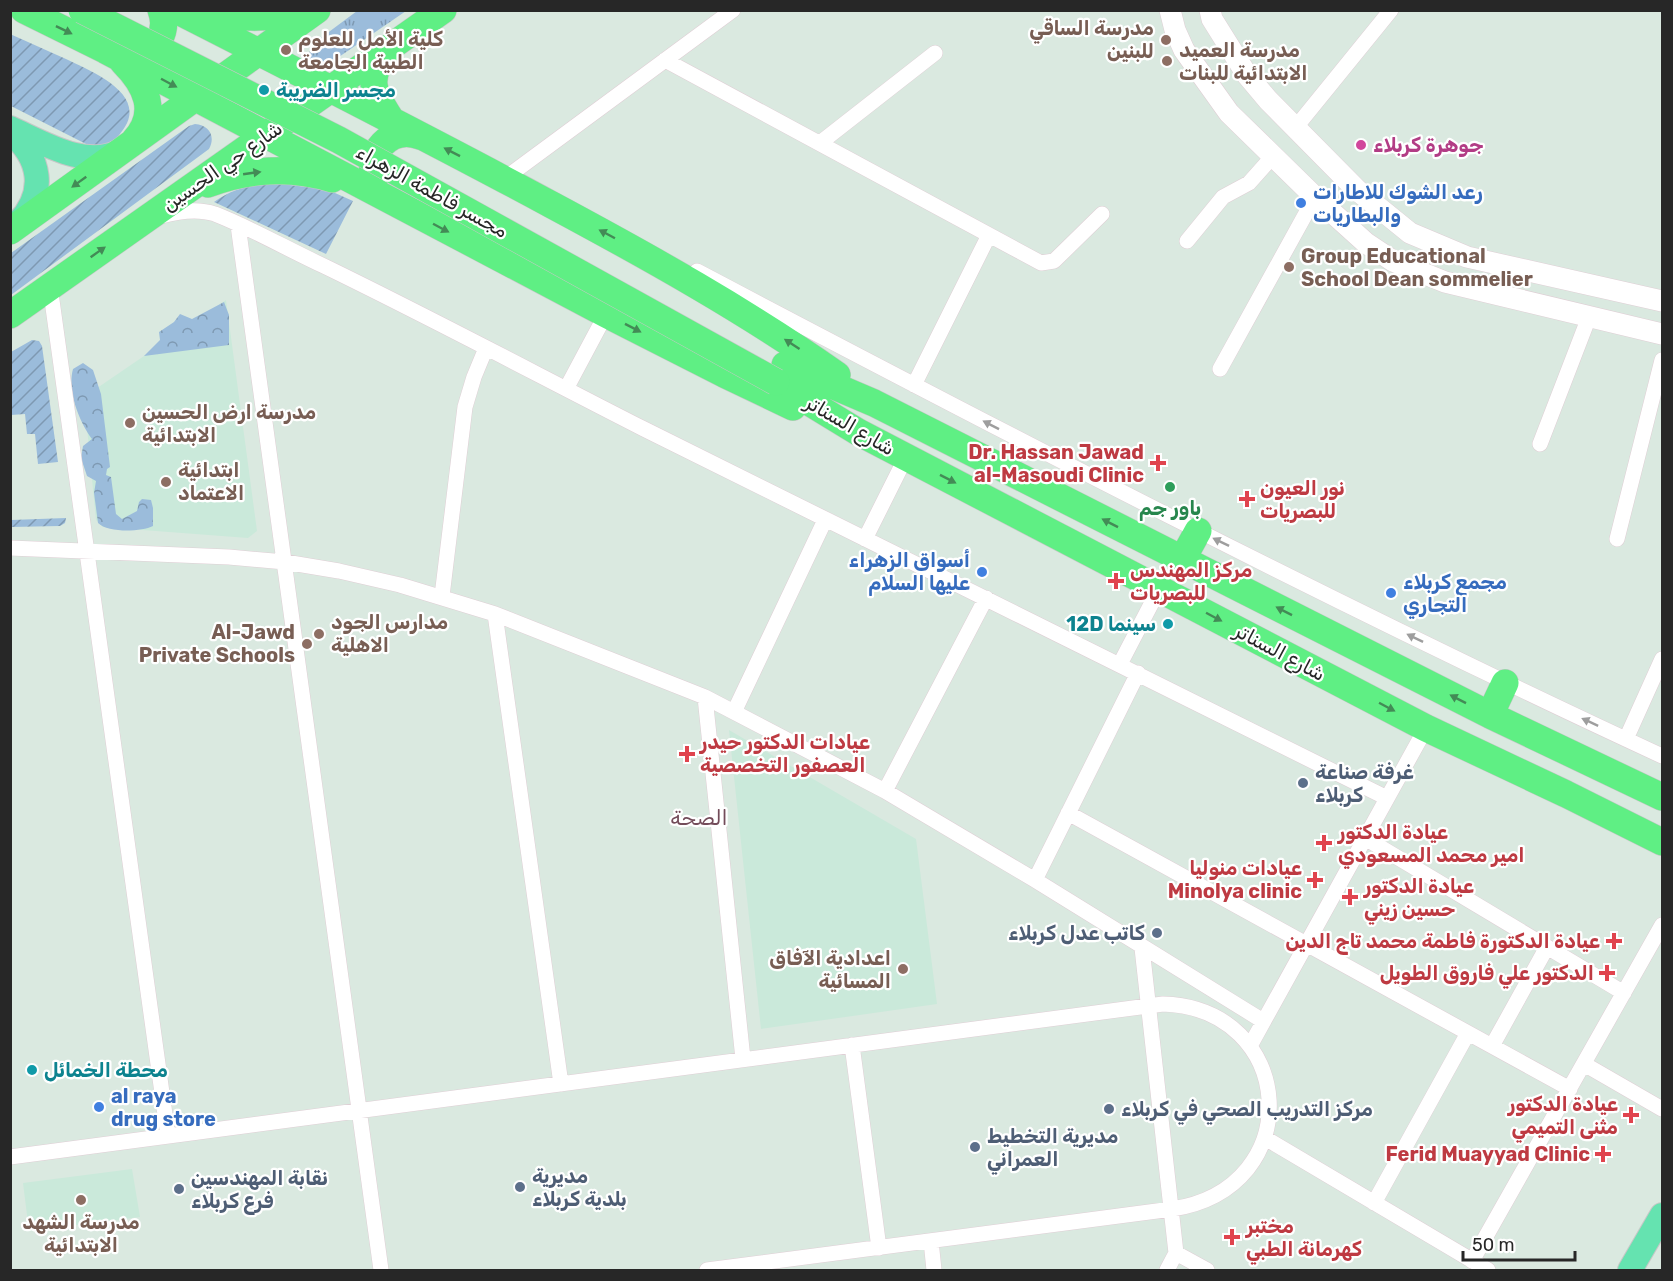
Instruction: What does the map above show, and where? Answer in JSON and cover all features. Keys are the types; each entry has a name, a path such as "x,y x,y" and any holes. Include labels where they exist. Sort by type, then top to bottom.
{"highway":[{"path":"24,10 267,134 606,314 767,395 858,432"},
{"name":"مجسر فاطمة الزهراء","path":"82,10 339,140 780,374"},
{"name":"مجسر فاطمة الزهراء","path":"122,10 349,126 634,286 780,374"},
{"path":"105,50 132,56 140,55 153,48 158,43 164,29 161,10"},
{"path":"176,10 504,179 648,257 806,353 874,403"},
{"path":"212,12 259,18 286,15 299,10"},
{"path":"10,231 317,10"},
{"name":"شارع حي الحسين","path":"10,315 443,10"},
{"path":"392,121 376,97 373,81 377,65 394,45"},
{"path":"105,50 118,58 132,72 142,86 148,101 146,122 142,131 125,149"},
{"path":"390,201 382,195 373,179 372,170 376,152 381,145 397,134 405,132 423,137"},
{"path":"176,198 206,184 231,177 278,171 303,172 328,177 390,201"},
{"name":"شارع السناتر","path":"780,374 874,403 1490,715 1662,797"},
{"name":"شارع السناتر","path":"780,374 858,432 1426,728 1662,842"},
{"path":"1182,560 1198,531"},
{"path":"1490,715 1505,683"},
{"path":"1566,794 1580,796 1593,785 1593,772 1586,761"},
{"path":"1619,821 1611,810 1612,796 1622,786 1636,785"}],"main road":[{"path":"1170,10 1175,30 1184,50 1229,113 1315,197 1366,243 1393,261 1445,282 1662,334"},
{"path":"1210,10 1212,19 1247,75 1357,190 1410,233 1467,257 1662,301"},
{"path":"10,130 79,156 108,157 125,149"},
{"path":"10,130 31,154 37,174 37,183 29,209 10,231"},
{"path":"1630,1270 1662,1215"}],"street":[{"path":"504,179 733,10"},
{"path":"1296,127 1391,10"},
{"path":"820,143 935,53"},
{"path":"665,60 1041,263 1050,263 1102,214"},
{"path":"1187,241 1223,198 1249,183 1273,156"},
{"path":"1220,369 1315,197"},
{"path":"138,225 164,215 188,210 207,212 238,225 367,287 825,520 1387,798"},
{"path":"238,225 381,1270"},
{"path":"914,385 989,235"},
{"path":"648,257 668,260 693,269 1198,531 1505,683 1662,756"},
{"path":"50,286 168,1136"},
{"path":"566,389 606,314"},
{"path":"1540,444 1588,317"},
{"path":"442,596 465,407 486,348"},
{"path":"1617,538 1662,360"},
{"path":"865,539 906,457"},
{"path":"734,712 825,520"},
{"path":"10,548 229,557 285,562 339,571 442,596 495,614 705,697 885,791 1035,880 1263,1021"},
{"path":"1120,664 1159,589"},
{"path":"885,791 986,598"},
{"path":"495,614 561,1084"},
{"path":"1626,739 1662,659"},
{"path":"1035,880 1138,673"},
{"path":"705,697 743,1059"},
{"path":"1250,1046 1426,728"},
{"path":"1068,813 1570,1089"},
{"path":"1365,838 1624,993"},
{"path":"1472,1261 1662,925"},
{"path":"1492,1046 1547,947"},
{"path":"1142,948 1176,1252 1167,1270"},
{"path":"10,1157 1149,1005 1173,1004 1202,1010 1228,1025 1250,1046 1264,1073 1269,1113 1265,1138 1250,1166 1233,1184 1202,1203 759,1267 707,1270"},
{"path":"1374,1203 1468,1033"},
{"path":"852,1045 879,1248"},
{"path":"1584,1064 1662,1109"},
{"path":"1265,1138 1488,1270"},
{"path":"931,1241 934,1270"},
{"path":"1176,1252 1207,1270"}],"shaded area":[{"path":"226,300 257,531 248,538 103,527 96,520 84,397"},
{"path":"729,730 916,839 937,1004 761,1029"},
{"name":"مدرسة الشهد الابتدائية","path":"132,1169 140,1217 29,1231 23,1183"}],"green space":[{"path":"357,11 406,11 333,61 322,66 310,62 308,55 314,43"},
{"path":"10,34 91,71 116,87 125,97 129,109 128,121 119,135 104,145 86,144 11,106"},
{"path":"195,124 204,126 210,132 212,140 209,149 11,295 11,253 189,126"},
{"path":"281,184 326,189 353,201 326,254 214,202 246,187"},
{"path":"224,302 229,315 229,345 144,356 160,340 159,332 174,322 180,314 192,319"},
{"path":"32,340 39,341 42,346 58,462 38,464 35,434 27,434 25,414 11,415 11,352"},
{"path":"83,363 93,370 101,394 110,467 106,475 111,477 116,514 122,519 137,511 142,499 151,500 153,526 125,530 109,529 98,523 94,493 96,481 87,476 81,458 83,446 92,439 75,406 72,387 73,369"},
{"path":"66,518 65,523 60,526 11,527 11,520"}],"place":[{"name":"مدرسة الساقي للبنين","path":"1166,40"},
{"name":"كلية الأمل للعلوم الطبية الجامعة","path":"286,50"},
{"name":"مدرسة العميد الابتدائية للبنات","path":"1167,61"},
{"name":"مجسر الضريبة","path":"264,90"},
{"name":"جوهرة كربلاء","path":"1361,145"},
{"name":"رعد الشوك للاطارات والبطاريات","path":"1301,203"},
{"name":"Group Educational School Dean sommelier","path":"1289,267"},
{"name":"مدرسة ارض الحسين الابتدائية","path":"130,423"},
{"name":"Dr. Hassan Jawad al-Masoudi Clinic","path":"1158,463"},
{"name":"ابتدائية الاعتماد","path":"166,482"},
{"name":"باور جم","path":"1170,487"},
{"name":"نور العيون للبصريات","path":"1247,499"},
{"name":"أسواق الزهراء عليها السلام","path":"982,572"},
{"name":"مركز المهندس للبصريات","path":"1116,581"},
{"name":"مجمع كربلاء التجاري","path":"1391,593"},
{"name":"12D سينما","path":"1168,624"},
{"name":"مدارس الجود الاهلية","path":"319,634"},
{"name":"Al-Jawd Private Schools","path":"307,644"},
{"name":"عيادات الدكتور حيدر العصفور التخصصية","path":"687,754"},
{"name":"غرفة صناعة كربلاء","path":"1303,783"},
{"name":"عيادة الدكتور امير محمد المسعودي","path":"1324,843"},
{"name":"عيادات منوليا Minolya clinic","path":"1315,880"},
{"name":"عيادة الدكتور حسين زيني","path":"1350,897"},
{"name":"كاتب عدل كربلاء","path":"1157,933"},
{"name":"عيادة الدكتورة فاطمة محمد تاج الدين","path":"1614,941"},
{"name":"اعدادية الآفاق المسائية","path":"903,969"},
{"name":"الدكتور علي فاروق الطويل","path":"1607,973"},
{"name":"محطة الخمائل","path":"32,1070"},
{"name":"al raya drug store","path":"99,1107"},
{"name":"مركز التدريب الصحي في كربلاء","path":"1109,1109"},
{"name":"عيادة الدكتور مثنى التميمي","path":"1631,1115"},
{"name":"مديرية التخطيط العمراني","path":"975,1147"},
{"name":"Ferid Muayyad Clinic","path":"1603,1154"},
{"name":"مديرية بلدية كربلاء","path":"520,1187"},
{"name":"نقابة المهندسين فرع كربلاء","path":"179,1189"},
{"name":"مدرسة الشهد الابتدائية","path":"81,1200"},
{"name":"مختبر كهرمانة الطبي","path":"1232,1237"}],"district":[{"name":"الصحة","path":"699,818"}]}
